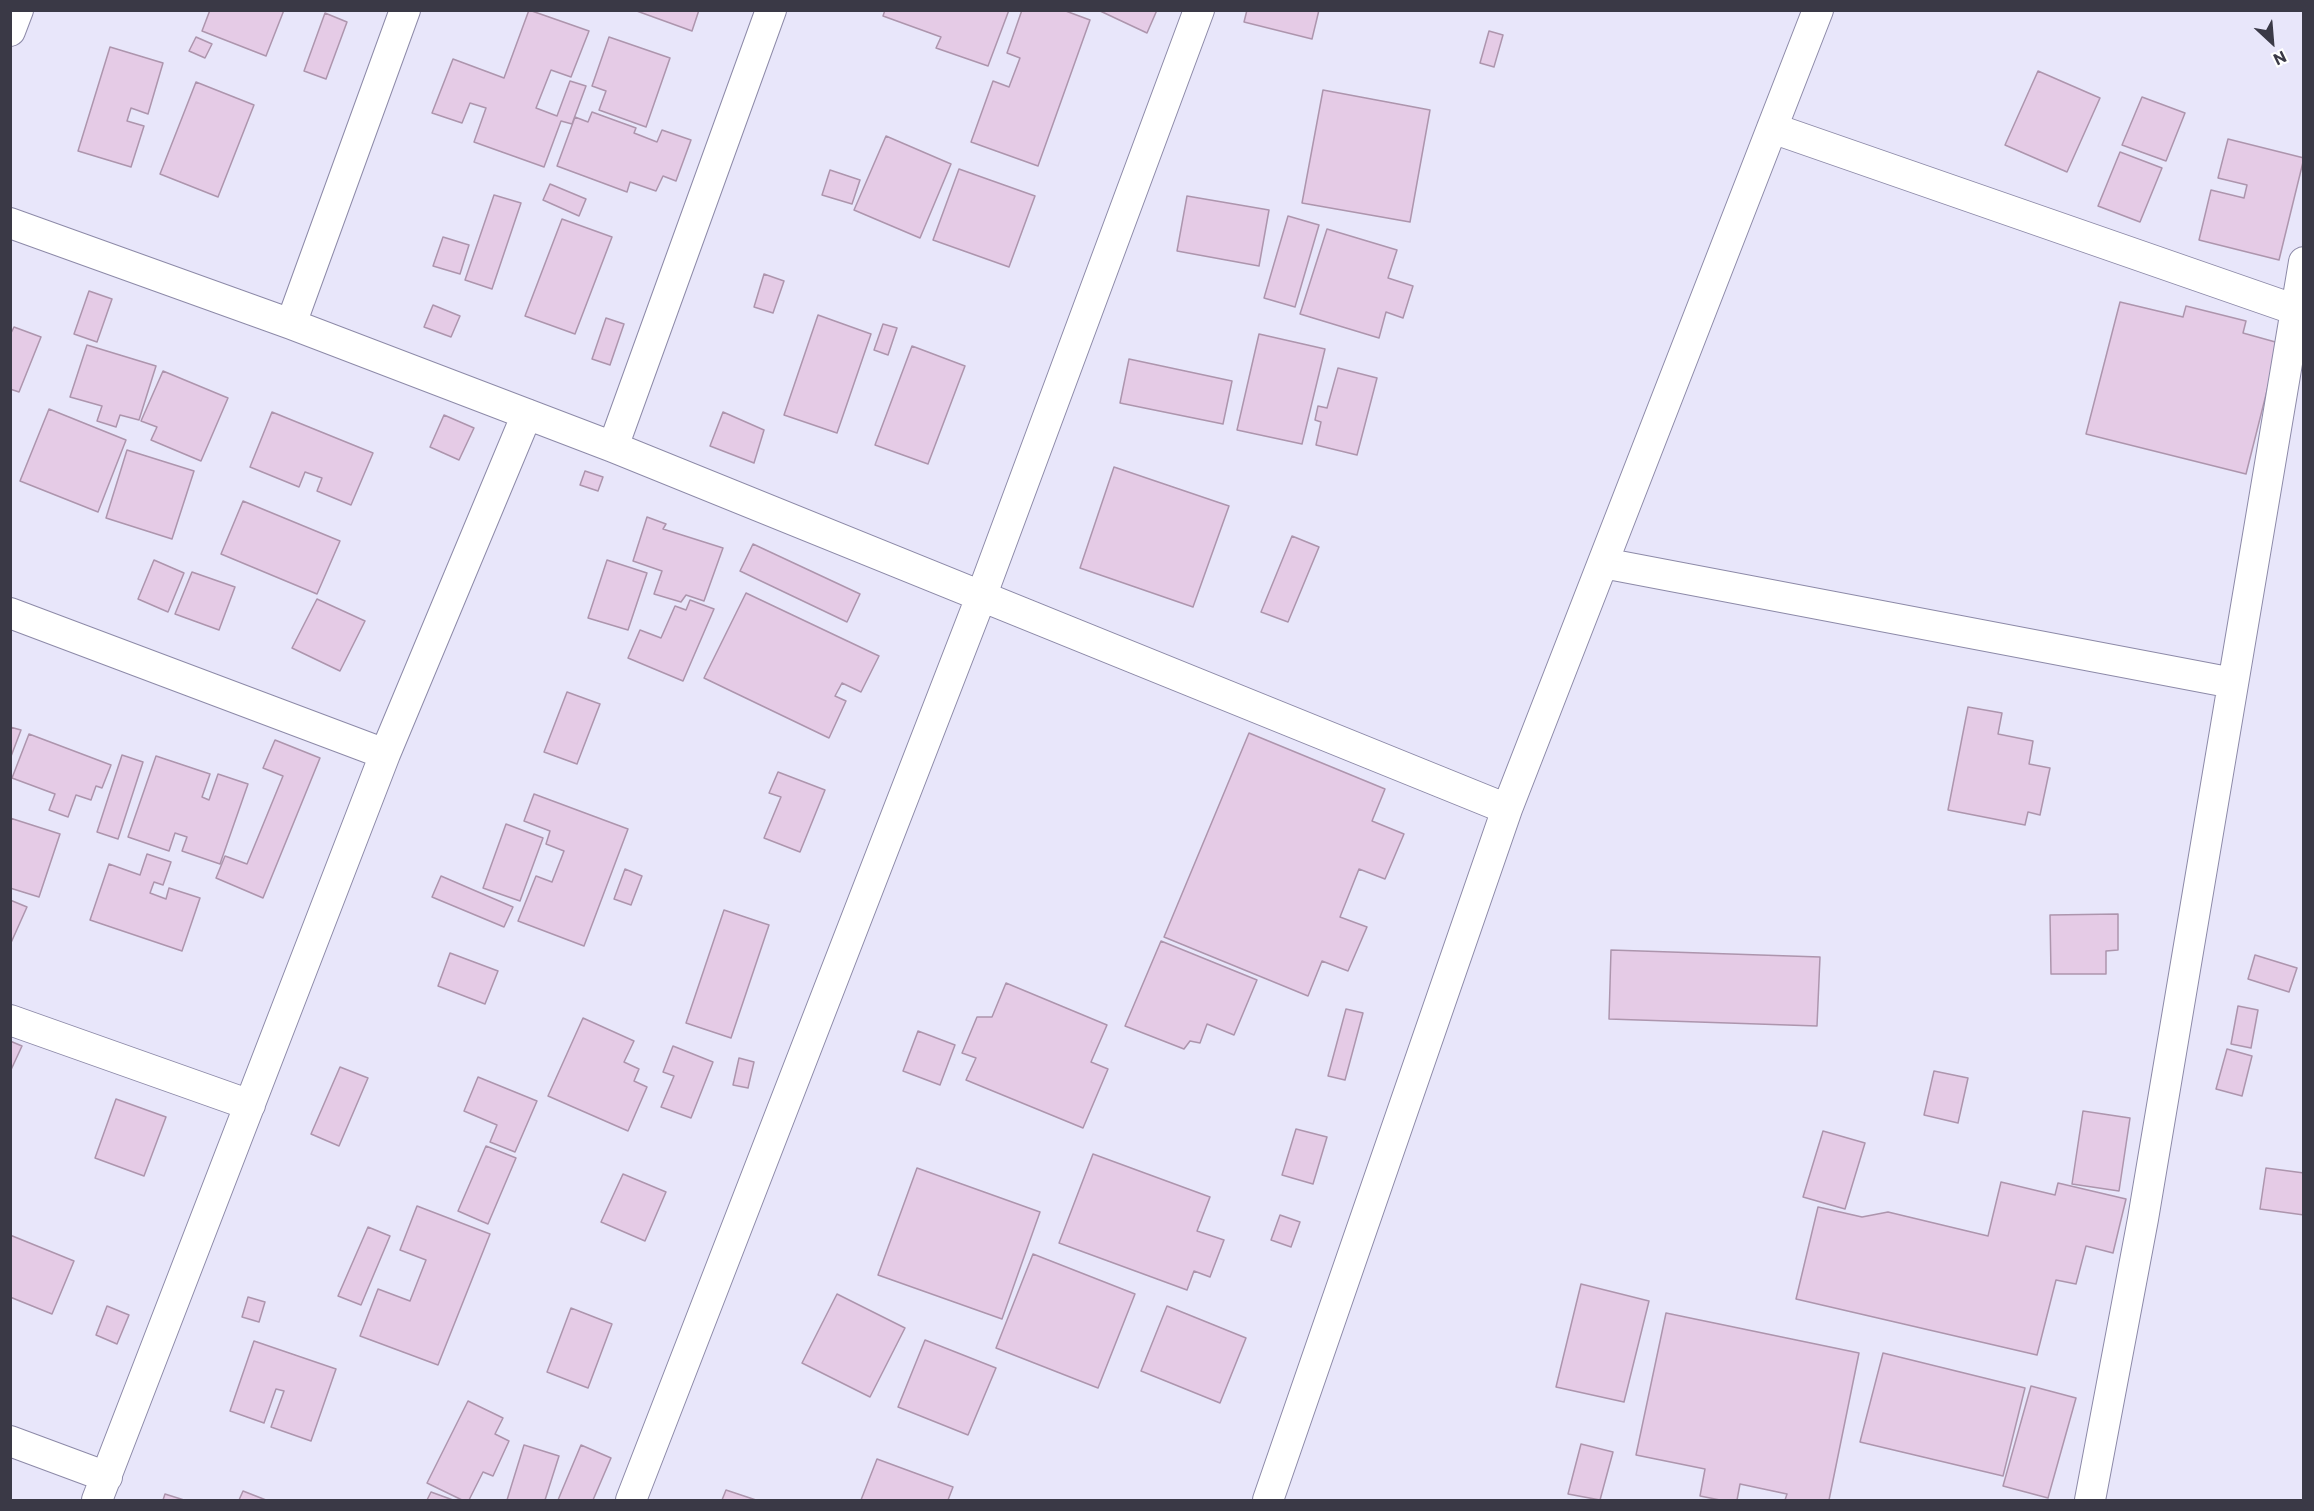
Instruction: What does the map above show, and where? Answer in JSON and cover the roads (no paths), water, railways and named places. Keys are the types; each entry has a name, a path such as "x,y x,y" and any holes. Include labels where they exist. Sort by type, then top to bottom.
{"street":[{"path":"10,31 18,10"},
{"path":"291,324 405,10"},
{"path":"613,447 771,10"},
{"path":"631,1500 981,597 1199,10"},
{"path":"1268,1500 1507,809 1818,10"},
{"path":"1772,129 2296,310"},
{"path":"10,223 291,324 613,447 1507,809"},
{"path":"2090,1500 2144,1219 2304,262"},
{"path":"10,1441 102,1489 385,754 527,414"},
{"path":"1603,563 2233,683"},
{"path":"10,612 385,754"},
{"path":"10,1020 250,1105"}]}
